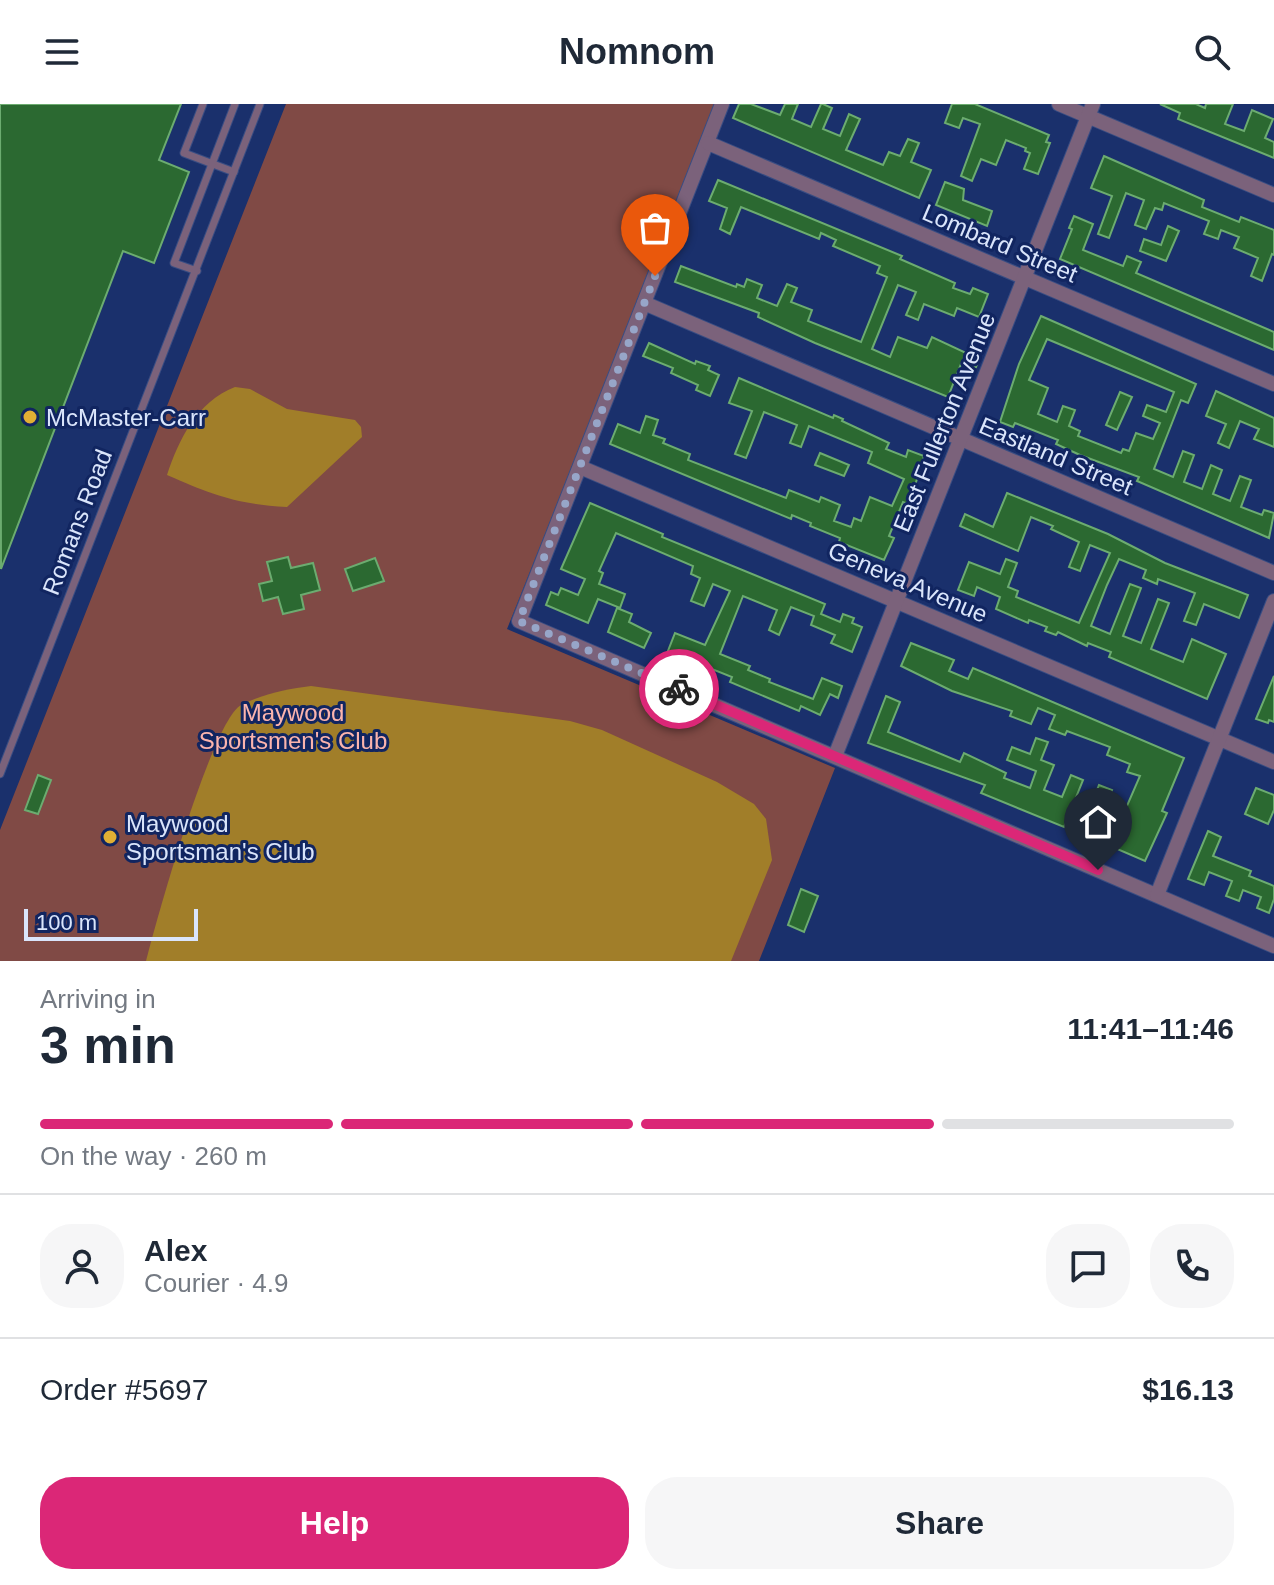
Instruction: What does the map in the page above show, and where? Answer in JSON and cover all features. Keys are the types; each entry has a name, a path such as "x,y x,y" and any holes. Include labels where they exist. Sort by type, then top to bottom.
{"street":[{"path":"722,104 519,621 1274,946"},
{"path":"1059,104 1091,110 1274,195"},
{"name":"East Fullerton Avenue","path":"835,756 1091,110"},
{"name":"Lombard Street","path":"708,143 1274,384"},
{"name":"Eastland Street","path":"644,303 1274,573"},
{"name":"Geneva Avenue","path":"580,467 1274,762"},
{"path":"1157,895 1274,601"}],"lane":[{"path":"203,104 184,153 234,172"},
{"path":"197,271 174,263 235,104"},
{"name":"Romans Road","path":"0,774 260,104"}],"green space":[{"name":"Maywood Sportsmen's Club","path":"286,104 718,104 507,629 835,768 759,961 0,961 0,830"}],"shaded area":[{"path":"235,387 250,389 287,409 355,420 361,427 362,437 287,507 253,504 225,497 167,475 191,423 210,402"},
{"path":"311,686 570,721 602,730 717,782 754,804 766,819 772,860 731,961 146,961 186,824 215,746 229,719 249,701 275,692"}],"building":[{"name":"McMaster-Carr","path":"0,104 181,104 159,160 189,172 154,263 123,251 1,569"},
{"path":"739,104 751,104 780,115 785,104 798,104 792,119 811,127 823,104 832,108 823,129 840,136 849,114 860,119 846,150 883,165 889,152 900,156 908,139 919,143 911,162 931,170 919,198 733,118"},
{"path":"952,104 975,104 1049,135 1046,142 1050,143 1038,174 1024,169 1030,153 1025,151 1026,148 1006,140 996,165 981,159 972,181 961,176 980,124 963,118 959,128 945,123"},
{"path":"1160,104 1196,104 1205,108 1206,104 1233,104 1225,124 1244,131 1252,110 1273,119 1265,138 1274,142 1274,158 1178,119 1180,113"},
{"path":"1104,156 1204,200 1202,207 1239,222 1241,217 1274,230 1274,255 1262,281 1251,276 1258,258 1234,248 1239,237 1221,230 1218,239 1204,234 1209,221 1164,203 1162,210 1155,208 1146,229 1135,225 1144,200 1126,193 1109,238 1098,234 1112,196 1091,188"},
{"path":"718,180 902,256 900,259 955,283 953,288 970,294 973,288 988,294 979,317 957,308 954,316 924,304 918,320 906,315 916,292 898,285 872,349 890,357 898,337 927,348 932,337 979,359 976,367 961,364 948,397 815,343 758,317 759,313 675,282 681,266 736,287 737,284 744,287 747,279 762,285 757,298 777,306 787,284 797,288 791,302 812,310 808,321 861,342 887,277 877,273 880,266 833,246 836,240 821,233 819,239 741,207 730,234 720,229 727,208 709,201"},
{"path":"945,182 964,189 963,200 992,211 987,226 936,205"},
{"path":"1074,216 1093,224 1083,250 1123,266 1127,256 1141,262 1136,273 1274,332 1274,350 1060,259"},
{"path":"1168,226 1179,231 1166,261 1140,251 1144,239 1161,245"},
{"path":"1041,316 1196,384 1188,403 1181,400 1154,469 1173,477 1183,451 1194,455 1184,482 1202,489 1211,465 1222,470 1213,494 1230,501 1240,476 1251,480 1241,507 1262,515 1264,510 1274,513 1269,538 1137,481 1139,477 1056,444 1058,440 1015,423 1013,427 1000,422 1019,364","holes":["1047,339 1174,392 1166,412 1147,405 1143,416 1160,423 1153,439 1136,433 1129,451 1123,449 1121,453 1078,436 1080,431 1069,426 1075,410 1063,406 1057,422 1038,414 1048,388 1029,380"]},
{"path":"649,343 695,364 696,361 710,366 708,370 719,375 710,396 696,390 698,385 671,373 673,368 643,356"},
{"path":"739,378 833,418 834,415 843,419 889,443 886,449 906,457 908,450 924,456 908,504 903,502 889,536 894,538 884,560 839,542 840,538 810,526 811,523 792,515 791,519 610,444 618,424 640,433 646,416 658,420 653,435 665,439 663,443 690,454 688,460 786,498 789,490 819,502 821,497 840,505 834,521 851,527 854,518 861,521 870,497 892,506 904,479 868,463 872,452 809,426 801,447 790,443 797,425 764,412 746,458 735,454 752,411 729,403"},
{"path":"1216,391 1274,418 1274,447 1254,439 1259,429 1240,421 1229,448 1218,443 1226,424 1206,416"},
{"path":"1120,392 1132,397 1117,430 1106,425"},
{"path":"820,453 849,465 844,476 815,465"},
{"path":"1007,493 1108,534 1165,563 1248,595 1239,618 1204,604 1196,625 1184,621 1195,593 1158,579 1157,584 1143,578 1146,570 1119,559 1107,585 1091,626 1110,634 1130,584 1141,588 1123,636 1141,643 1158,599 1169,603 1151,649 1183,662 1192,639 1226,654 1207,699 1109,657 1111,652 1088,643 1087,646 1058,632 1056,635 1045,631 1047,627 1029,620 1028,623 996,609 1000,597 977,587 974,596 958,590 969,562 1000,574 1006,559 1017,563 1008,587 1018,591 1016,597 1079,623 1110,553 1090,545 1080,571 1069,567 1079,542 1031,517 1018,551 960,526 965,514 993,527"},
{"path":"590,503 663,534 662,537 825,604 821,614 840,622 843,614 854,618 852,623 862,627 852,652 831,643 835,635 811,625 814,616 791,607 779,635 769,630 777,610 743,596 720,654 750,666 748,670 770,679 769,682 813,699 822,678 842,686 838,698 830,694 820,715 801,706 799,711 730,682 732,677 707,667 705,672 666,656 675,633 705,645 730,591 713,584 704,606 691,601 700,578 691,574 693,566 616,533 599,571 603,573 599,584 625,594 620,608 598,599 588,623 546,605 551,592 558,595 561,588 578,595 585,579 561,569"},
{"path":"288,557 291,568 313,563 320,590 301,595 304,609 283,614 278,597 263,601 259,584 272,581 267,562"},
{"path":"375,558 384,581 353,591 345,569"},
{"path":"617,608 632,614 629,622 651,633 644,648 608,632"},
{"path":"911,643 954,660 949,671 968,679 973,668 1184,758 1162,811 1167,813 1145,861 1080,833 1099,785 1112,790 1102,815 1120,822 1140,776 1127,772 1130,764 1107,755 1110,747 1067,731 1065,735 1049,729 1055,715 1038,708 1031,724 1010,716 1012,711 952,691 901,666"},
{"path":"1274,676 1274,722 1269,720 1268,723 1256,719"},
{"path":"886,696 900,702 888,732 960,762 964,753 1006,773 1004,778 1030,788 1036,771 1007,760 1012,747 1030,754 1036,738 1048,742 1041,760 1054,765 1044,790 1062,797 1071,775 1083,780 1064,827 981,793 985,785 868,743"},
{"path":"38,775 51,780 38,814 25,810"},
{"path":"1256,788 1274,795 1274,810 1268,824 1245,814"},
{"path":"1208,831 1221,837 1213,856 1251,871 1249,876 1274,886 1269,913 1257,908 1261,897 1243,890 1239,901 1226,896 1232,881 1209,872 1204,885 1188,879"},
{"path":"801,889 818,896 804,932 788,925"}],"way so far":[{"path":"655,276 519,621 679,689"}],"place":[{"name":"McMaster-Carr","path":"30,417"},
{"name":"Maywood Sportsman's Club","path":"110,837"}],"route":[{"path":"679,689 1098,870"}]}
